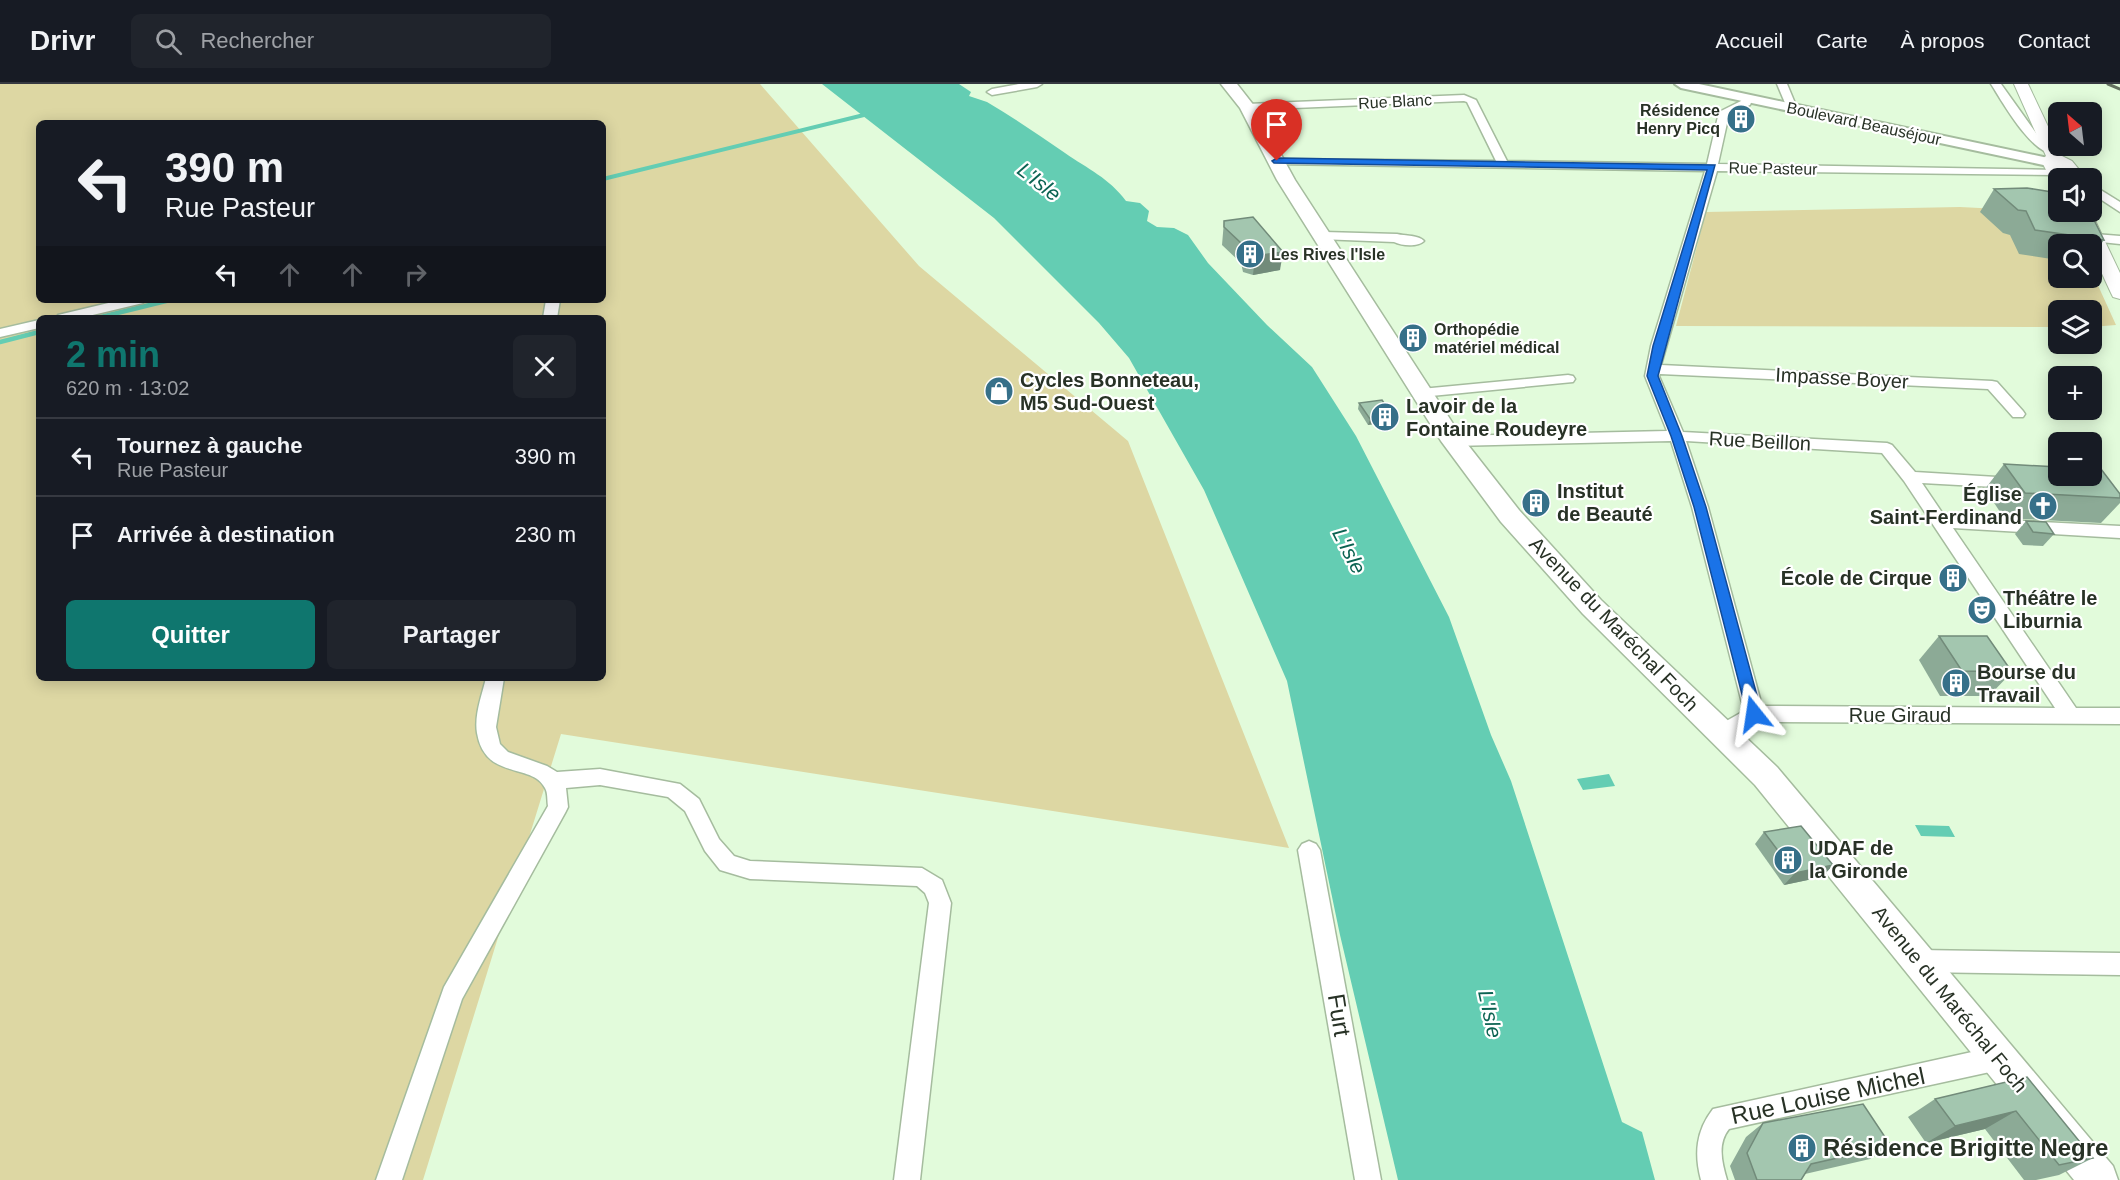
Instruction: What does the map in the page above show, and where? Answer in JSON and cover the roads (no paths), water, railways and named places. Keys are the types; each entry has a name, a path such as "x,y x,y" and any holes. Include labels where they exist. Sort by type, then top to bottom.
{"main road":[{"name":"Avenue du Maréchal Foch","path":"1229,84 1247,107 1291,188 1324,236 1421,393 1453,441 1510,516 1592,607 1766,776 2099,1180"},
{"path":"2021,84 2053,164 2068,164 2071,168"},
{"path":"2102,253 2120,293"}],"street":[{"path":"992,92 1037,84"},
{"name":"Boulevard Beauséjour","path":"1680,84 2053,164"},
{"path":"1782,84 1792,108"},
{"path":"1996,84 2053,164"},
{"name":"Rue Blanc","path":"1247,107 1464,98 1471,100 1503,164"},
{"path":"1722,733 1754,714 1700,507 1677,436 1652,376 1712,167 1724,112 1746,103 1748,98"},
{"name":"Rue Pasteur","path":"1277,161 1712,167 2053,164"},
{"path":"2102,196 2120,208"},
{"path":"1324,236 1396,238 1401,241 1418,242"},
{"path":"2102,239 2120,240"},
{"path":"76,315 126,303"},
{"path":"0,333 36,325"},
{"name":"Impasse Boyer","path":"1654,369 1992,386 2018,414"},
{"path":"1421,393 1568,379"},
{"name":"Rue Beillon","path":"1453,441 1677,436 1887,448 1910,477 2071,716"},
{"path":"1910,477 2030,484"},
{"path":"2106,514 2120,532"},
{"path":"1939,522 2120,532"},
{"path":"390,1180 452,995 558,807 559,794 554,781 542,772 498,757 492,747 487,734 495,681"},
{"name":"Rue Giraud","path":"1754,714 2120,716"},
{"path":"554,781 600,777 673,790 692,805 712,845 727,863 743,867 922,877 934,887 940,903 907,1180"},
{"name":"Furt","path":"1309,850 1368,1180"},
{"path":"1918,961 2120,964"},
{"name":"Rue Louise Michel","path":"1714,1180 1708,1162 1708,1146 1713,1128 1722,1118 1999,1058"}],"water":[{"name":"L'Isle","path":"822,84 959,84 971,92 969,96 997,108 1098,174 1126,201 1140,203 1149,211 1147,221 1157,227 1174,228 1188,235 1208,263 1267,325 1312,367 1356,436 1449,617 1491,735 1511,781 1622,1122 1642,1132 1655,1180 1398,1180 1340,935 1287,681 1204,490 1129,358 1099,323 994,218"},
{"path":"1609,774 1615,786 1583,790 1577,779"},
{"path":"1915,825 1949,826 1955,837 1921,836"}],"waterway":[{"path":"606,178 868,114"},
{"path":"109,315 158,303"},
{"path":"0,342 36,333"}],"railway":[{"path":"2108,84 2120,89"}],"place":[{"name":"Résidence Henry Picq","path":"1741,119"},
{"name":"Les Rives l'Isle","path":"1250,254"},
{"name":"Orthopédie matériel médical","path":"1413,338"},
{"name":"Cycles Bonneteau, M5 Sud-Ouest","path":"999,391"},
{"name":"Lavoir de la Fontaine Roudeyre","path":"1385,417"},
{"name":"Institut de Beauté","path":"1536,503"},
{"name":"Église Saint-Ferdinand","path":"2043,506"},
{"name":"École de Cirque","path":"1953,578"},
{"name":"Théâtre le Liburnia","path":"1982,610"},
{"name":"Bourse du Travail","path":"1956,683"},
{"name":"UDAF de la Gironde","path":"1788,860"},
{"name":"Résidence Brigitte Negre","path":"1802,1148"}]}
